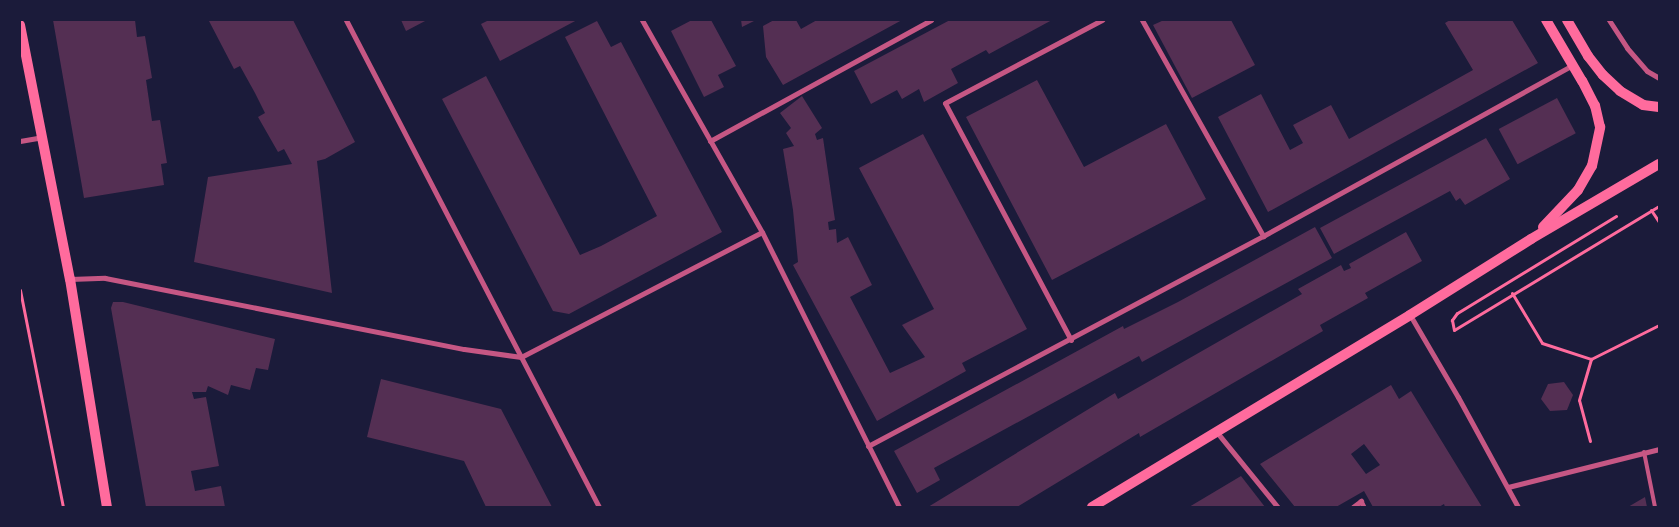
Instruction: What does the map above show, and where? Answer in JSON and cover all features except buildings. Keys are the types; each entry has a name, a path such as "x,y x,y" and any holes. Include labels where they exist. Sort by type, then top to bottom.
{"main road":[{"path":"1531,239 1578,190 1592,166 1600,127 1595,106 1582,80 1546,20"},
{"path":"1567,20 1588,56 1620,91 1643,104 1659,107"},
{"path":"20,24 70,279 107,507"},
{"path":"1092,507 1410,315 1531,239 1659,164"}],"street":[{"path":"346,20 598,507"},
{"path":"651,20 643,22 762,232 899,507"},
{"path":"710,141 931,20"},
{"path":"1071,340 945,103 1102,20"},
{"path":"1142,20 1263,236"},
{"path":"1609,20 1628,48 1647,70 1659,78"},
{"path":"868,446 1071,340 1573,65"},
{"path":"20,141 42,136"},
{"path":"70,279 105,278 464,349 521,357 762,232"},
{"path":"1410,315 1518,507"},
{"path":"1216,431 1278,507"},
{"path":"1508,487 1659,449"},
{"path":"1352,507 1361,501 1364,507"}],"lane":[{"path":"1644,452 1655,507"}],"path":[{"path":"1617,216 1457,314 1452,320 1454,330 1512,293 1659,206"},
{"path":"1651,210 1659,222"},
{"path":"20,290 63,507"},
{"path":"1512,293 1542,343 1591,359 1659,325"},
{"path":"1590,440 1579,400 1591,359"}]}
